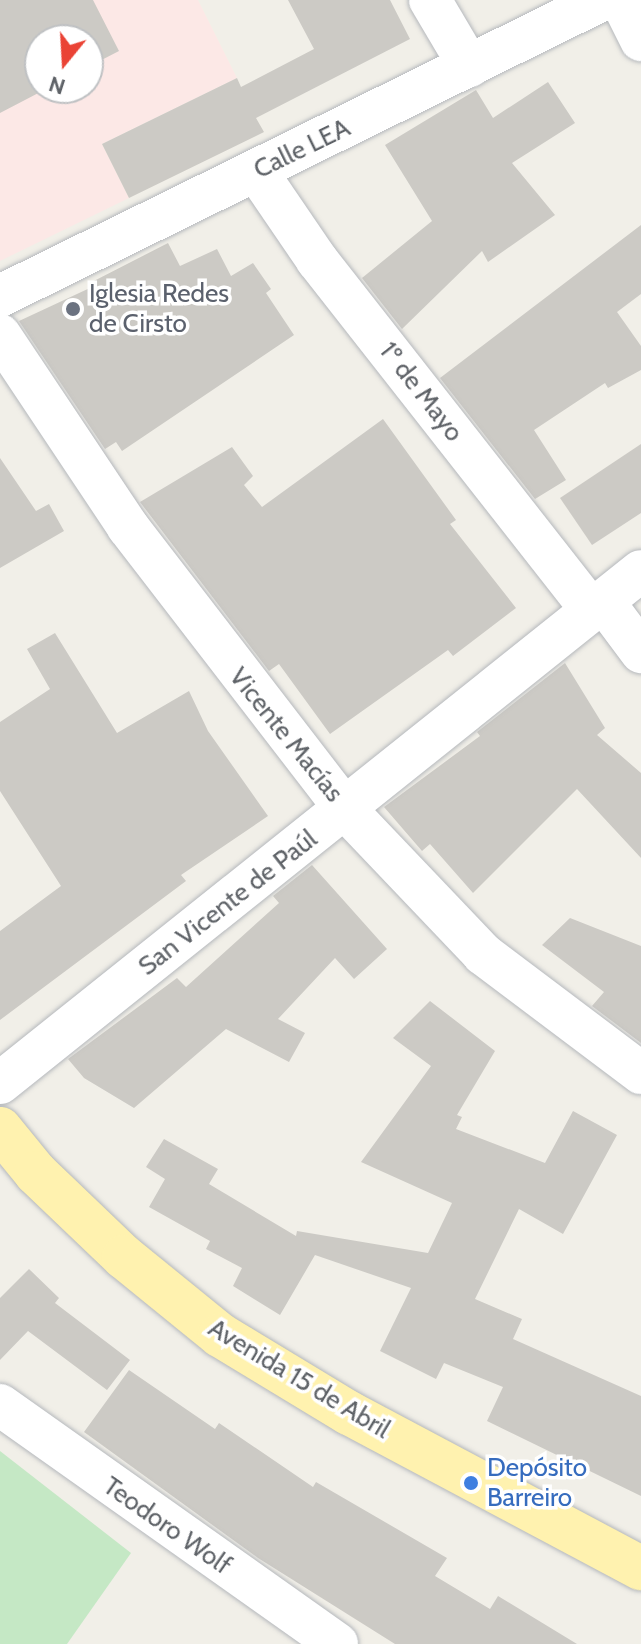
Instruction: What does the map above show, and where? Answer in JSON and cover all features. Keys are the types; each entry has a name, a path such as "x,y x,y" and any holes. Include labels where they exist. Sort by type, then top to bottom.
{"main road":[{"name":"Avenida 15 de Abril","path":"0,1129 36,1173 124,1257 220,1335 349,1413 641,1568"}],"street":[{"path":"430,0 469,66"},
{"path":"603,1 641,40"},
{"name":"Calle LEA","path":"0,296 603,1"},
{"name":"1º de Mayo","path":"257,172 317,260 596,605 641,652"},
{"name":"Vicente Macías","path":"0,335 173,589 346,810 483,954 641,1073"},
{"name":"San Vicente de Paúl","path":"0,1083 346,810 641,571"},
{"name":"Teodoro Wolf","path":"0,1405 337,1644"}],"shaded area":[{"path":"0,0 198,0 237,78 102,144 129,198 0,261"}],"green space":[{"path":"0,1451 131,1553 67,1644 0,1644"}],"building":[{"path":"0,0 93,0 119,51 104,59 104,24 24,24 24,100 0,113"},
{"path":"288,0 390,0 410,39 256,118 264,132 129,198 102,144 237,78 241,87 314,49"},
{"path":"548,82 575,123 512,163 555,215 488,262 482,251 402,329 362,278 432,221 385,145 476,90 493,118"},
{"path":"641,225 641,294 617,312 641,346 641,370 608,388 605,383 534,430 566,480 535,499 440,378"},
{"path":"168,243 180,266 217,249 231,276 253,263 271,289 266,293 294,335 122,451 116,442 105,449 19,321 92,287 90,283"},
{"path":"383,419 456,520 450,524 516,608 453,656 448,650 330,734 279,664 269,671 140,502 232,447 253,476 244,485 262,507"},
{"path":"641,444 641,513 592,545 560,498"},
{"path":"0,458 36,511 49,504 64,531 0,568"},
{"path":"55,633 117,733 189,691 208,731 268,816 181,875 186,881 0,1020 0,931 61,886 0,791 0,722 50,689 27,649"},
{"path":"565,663 605,728 597,735 641,773 641,858 577,789 473,893 430,844 422,851 384,807 480,736 477,732"},
{"path":"312,865 387,949 354,979 335,958 278,1019 305,1033 289,1062 226,1029 134,1108 84,1078 68,1059 177,978 186,987 279,903 273,896"},
{"path":"570,918 641,946 641,1043 592,1006 604,992 542,945"},
{"path":"430,1001 495,1051 457,1115 462,1117 456,1129 545,1163 573,1111 617,1135 563,1234 519,1209 475,1299 522,1319 513,1339 641,1396 641,1496 487,1421 503,1387 444,1363 436,1379 380,1351 411,1288 315,1255 280,1315 233,1286 242,1268 206,1249 210,1241 149,1207 165,1179 146,1167 164,1139 218,1169 209,1184 296,1236 297,1231 428,1253 452,1203 361,1162 431,1066 393,1038"},
{"path":"29,1269 59,1298 55,1303 130,1360 107,1390 28,1331 0,1360 0,1298"},
{"path":"129,1370 215,1429 219,1423 313,1487 316,1482 447,1558 435,1576 490,1609 498,1596 577,1644 395,1644 258,1558 84,1432"}],"place":[{"name":"Iglesia Redes de Cirsto","path":"73,309"},
{"name":"Depósito Barreiro","path":"471,1483"}]}
